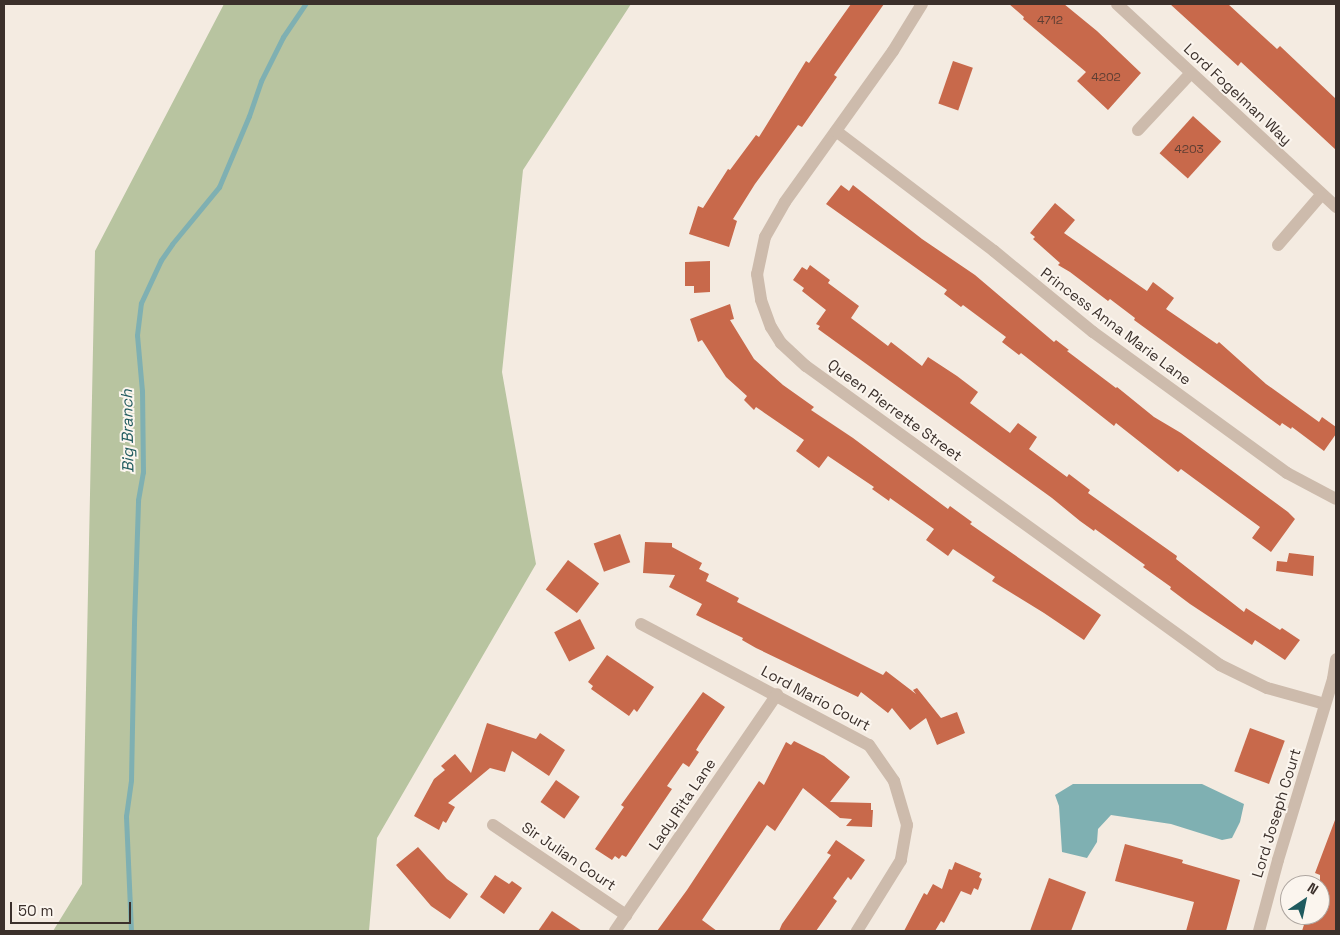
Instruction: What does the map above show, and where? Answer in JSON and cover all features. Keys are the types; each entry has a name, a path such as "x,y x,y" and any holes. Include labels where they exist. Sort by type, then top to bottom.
{"street":[{"name":"Queen Pierrette Street","path":"922,4 893,51 785,202 761,246 757,274 761,300 771,327 780,343 806,366 1220,665 1267,688 1325,704"},
{"name":"Lord Fogelman Way","path":"1117,4 1336,207"},
{"path":"1138,130 1192,73"},
{"name":"Princess Anna Marie Lane","path":"836,131 994,251 1093,332 1287,473 1336,499"},
{"path":"1278,245 1322,194"},
{"name":"Lord Mario Court","path":"641,624 777,694 869,745 894,781 906,825 901,860 857,931"},
{"name":"Lord Joseph Court","path":"1259,931 1278,860 1325,704 1336,659"},
{"name":"Lady Rita Lane","path":"615,931 777,694"},
{"name":"Sir Julian Court","path":"493,825 626,915"}],"green space":[{"path":"224,4 631,4 523,170 502,372 536,564 377,838 369,931 53,931 82,884 95,251"}],"water":[{"path":"1073,784 1202,784 1244,804 1240,822 1232,838 1222,840 1171,824 1111,815 1098,829 1097,842 1087,858 1062,852 1059,806 1055,795"}],"building":[{"path":"851,4 884,4 834,75 837,77 802,127 798,125 755,184 733,219 737,221 729,247 689,234 698,206 703,208 728,169 730,170 756,135 759,137 806,61 809,63"},
{"path":"1009,4 1064,4 1097,31 1141,73 1108,110 1077,81 1086,72 1023,19 1024,17"},
{"path":"1170,4 1228,4 1277,49 1280,46 1336,99 1336,150 1241,62 1238,66"},
{"path":"953,61 973,68 958,110 938,104"},
{"path":"1193,116 1221,141 1188,179 1160,153"},
{"path":"841,185 849,191 853,185 922,239 975,275 1054,342 1056,340 1069,350 1067,351 1117,387 1154,417 1181,433 1288,512 1295,519 1271,552 1252,538 1260,527 1181,469 1178,472 1116,423 1114,426 1021,353 1019,355 1002,342 1006,337 963,305 961,307 944,294 947,290 826,204"},
{"path":"1055,203 1075,220 1064,233 1147,291 1153,282 1174,298 1166,309 1217,344 1219,342 1266,384 1319,422 1322,417 1336,427 1336,434 1324,451 1292,427 1291,429 1282,423 1280,426 1134,320 1135,318 1110,299 1108,301 1058,265 1060,263 1033,239 1035,237 1030,233"},
{"path":"710,261 710,292 694,293 694,286 685,286 685,262"},
{"path":"810,265 830,280 828,283 859,306 851,318 888,346 891,342 922,366 928,357 957,376 978,392 970,403 1010,433 1018,423 1037,437 1029,449 1067,477 1069,474 1090,490 1088,493 1177,556 1176,559 1244,612 1246,608 1280,630 1282,628 1300,640 1285,660 1255,640 1252,645 1190,604 1170,589 1171,587 1143,567 1145,565 1095,529 1094,531 1080,521 1052,498 818,329 820,326 816,324 826,310 802,291 804,288 793,280 802,267 807,270"},
{"path":"730,304 734,319 730,320 754,359 783,385 814,407 811,410 853,438 948,509 950,506 972,522 970,524 1101,615 1084,640 992,581 995,577 953,549 948,556 926,540 934,529 890,498 889,501 872,489 874,487 828,456 819,468 796,451 804,440 756,407 754,410 744,400 747,396 726,377 702,340 698,342 690,319"},
{"path":"620,534 630,562 604,572 594,544"},
{"path":"645,542 672,543 672,547 702,563 699,569 709,574 706,581 739,598 737,602 883,675 886,671 916,694 913,690 917,688 941,718 957,712 965,733 937,745 926,718 910,730 892,708 888,713 861,692 858,697 756,648 742,640 743,638 696,615 702,604 669,587 675,575 643,573"},
{"path":"1289,553 1314,556 1313,576 1276,571 1277,561 1287,562"},
{"path":"568,560 599,583 577,613 546,590"},
{"path":"580,619 595,648 569,662 554,632"},
{"path":"607,655 654,687 637,712 634,709 629,716 591,689 593,686 588,682"},
{"path":"703,692 725,707 696,750 699,752 689,767 683,763 667,786 672,789 626,857 622,855 619,859 615,856 612,860 595,849 624,807 621,805"},
{"path":"487,723 536,739 540,733 565,750 549,776 512,751 505,772 490,768 448,803 455,807 446,823 443,821 439,830 414,816 434,779 445,770 441,766 455,754 471,773"},
{"path":"1250,728 1285,741 1269,784 1234,771"},
{"path":"794,741 824,756 850,777 830,802 871,803 871,810 873,810 872,827 846,826 852,819 840,818 803,788 775,831 767,825 702,920 717,931 657,931 687,890 759,781 764,785 786,742 791,745"},
{"path":"556,780 580,797 564,819 541,802"},
{"path":"1335,820 1336,931 1302,931 1304,925 1330,925 1330,875 1315,873"},
{"path":"836,840 865,860 851,880 848,877 833,898 837,901 816,931 779,931 831,855 827,853"},
{"path":"1125,844 1183,860 1182,863 1240,880 1226,931 1186,931 1194,902 1115,881"},
{"path":"418,847 447,879 468,894 450,919 431,906 396,865"},
{"path":"955,862 981,873 979,877 982,879 978,890 974,888 971,895 961,891 944,923 941,921 935,931 904,931 924,893 927,895 933,884 942,889 949,869 952,870"},
{"path":"495,875 509,884 512,881 522,888 504,914 480,897"},
{"path":"1049,878 1086,892 1071,931 1030,931"},
{"path":"552,911 582,931 538,931"}],"waterway":[{"name":"Big Branch","path":"131,931 126,816 131,780 138,500 143,472 142,391 137,335 141,303 161,260 219,187 249,116 261,81 283,37 305,4"}]}
